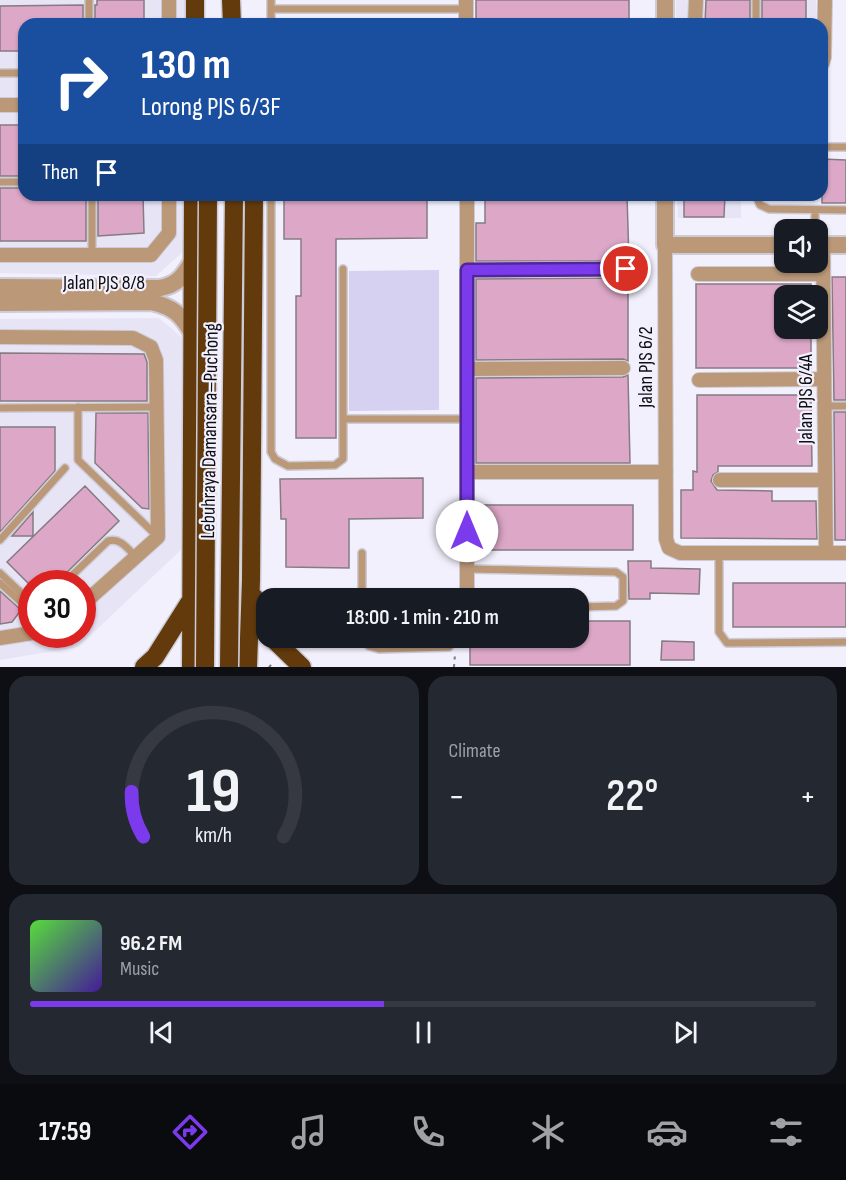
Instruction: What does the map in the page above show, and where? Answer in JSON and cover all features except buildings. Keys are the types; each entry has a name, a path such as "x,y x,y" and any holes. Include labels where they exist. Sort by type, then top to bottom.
{"highway":[{"path":"195,0 195,18"},
{"path":"207,0 207,18"},
{"path":"231,0 232,18"},
{"path":"244,0 244,18"},
{"path":"191,667 193,260 202,201"},
{"name":"Lebuhraya Damansara–Puchong","path":"203,201 205,667"},
{"name":"Lebuhraya Damansara–Puchong","path":"229,667 234,201"},
{"path":"248,667 251,580 254,201"},
{"path":"251,580 256,604"},
{"path":"144,667 166,642 190,600"},
{"path":"190,621 198,638 215,646 234,642 248,625"},
{"path":"282,648 302,667"}],"street":[{"path":"169,0 169,18"},
{"path":"664,0 665,18"},
{"path":"695,18 696,0"},
{"path":"825,0 825,18"},
{"path":"0,105 18,105"},
{"path":"0,255 151,255 169,233 169,201"},
{"path":"466,201 467,588"},
{"name":"Jalan PJS 6/2","path":"665,201 666,539 669,548 680,553 719,553"},
{"path":"665,245 774,245"},
{"path":"828,245 846,245"},
{"name":"Jalan PJS 8/8","path":"0,287 160,288 178,282 193,260"},
{"path":"467,270 626,269"},
{"path":"698,274 823,274"},
{"name":"Jalan PJS 6/4A","path":"823,274 826,553"},
{"name":"Jalan PJS 8/8","path":"0,303 151,303 165,305 184,320 193,335"},
{"path":"0,337 133,338 151,347 156,360 158,537 96,592"},
{"path":"467,369 623,368"},
{"path":"699,380 825,379"},
{"path":"467,472 666,472"},
{"path":"720,480 825,480"},
{"path":"719,553 846,553"},
{"path":"0,638 18,635"}],"lane":[{"path":"89,0 89,18"},
{"path":"271,0 271,18"},
{"path":"756,0 756,18"},
{"path":"271,9 466,5"},
{"path":"0,73 18,73"},
{"path":"828,147 846,147"},
{"path":"0,182 18,182"},
{"path":"92,201 92,255"},
{"path":"271,201 271,452 275,459 288,466 335,465 343,459 343,269"},
{"path":"758,201 760,205 769,209 846,210"},
{"path":"815,210 815,219"},
{"path":"825,406 846,406"},
{"path":"78,407 78,460 158,537"},
{"path":"0,408 157,407"},
{"path":"343,419 467,419"},
{"path":"0,540 65,468"},
{"path":"78,570 108,541 114,539 136,558"},
{"path":"362,553 362,588"},
{"path":"719,553 719,632 727,643 846,642"},
{"path":"467,569 616,572 623,577 622,601 616,606 589,607"},
{"path":"0,573 18,590"},
{"path":"0,583 18,599"},
{"path":"376,648 423,648"}],"shaded area":[{"path":"0,0 185,0 185,18 18,18 18,201 186,201 187,248 156,276 0,273"},
{"path":"676,0 816,0 816,18 676,18"},
{"path":"677,201 741,201 741,218 678,218"},
{"path":"439,270 439,410 349,411 349,271"},
{"path":"159,318 184,339 184,547 96,630 96,570 18,570 18,648 72,648 0,660 0,319"}],"route":[{"path":"467,531 467,270 626,269"}]}
